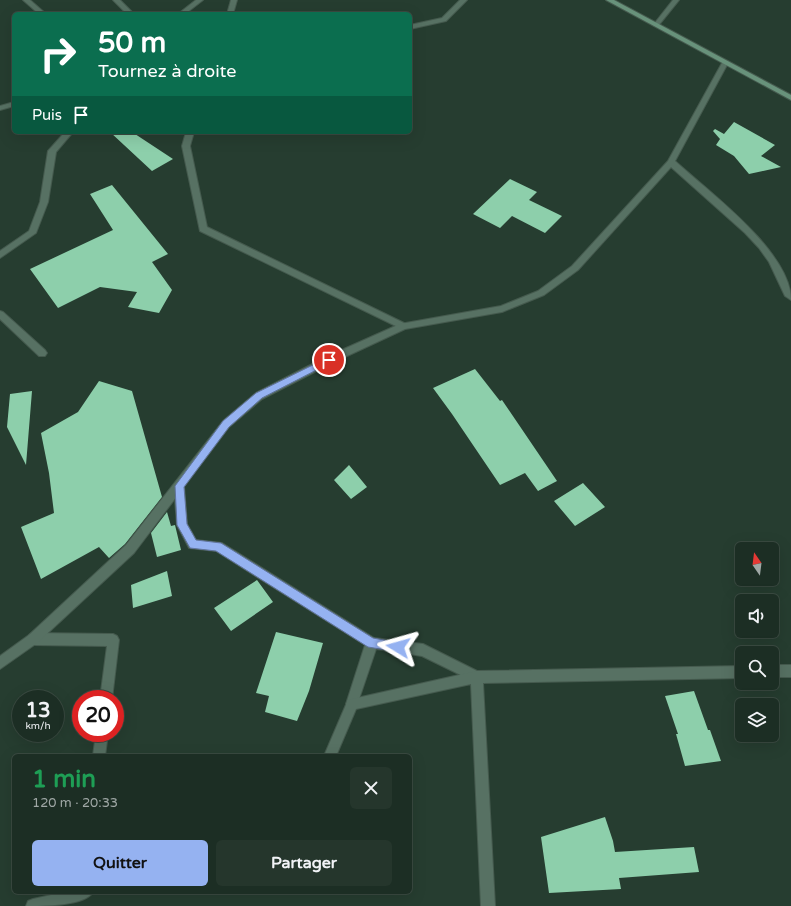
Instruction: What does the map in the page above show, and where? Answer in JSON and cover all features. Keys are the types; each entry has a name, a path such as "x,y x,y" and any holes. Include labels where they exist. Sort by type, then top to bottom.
{"main road":[{"path":"610,0 791,98"}],"street":[{"path":"26,0 41,12"},
{"path":"116,0 129,12"},
{"path":"184,12 200,0"},
{"path":"231,12 234,0"},
{"path":"412,28 444,20 464,0"},
{"path":"656,24 676,0"},
{"path":"0,663 32,639 130,550 226,424 259,396 329,360 403,326 502,309 541,293 575,268 671,162 725,62"},
{"path":"0,108 12,105"},
{"path":"0,255 32,233 44,202 52,151 66,134"},
{"path":"189,134 186,146 203,229 403,326"},
{"path":"671,162 762,246 773,261 788,294 791,297"},
{"path":"0,314 42,353"},
{"path":"179,486 182,525 193,545 218,546 372,643 423,650 477,677"},
{"path":"32,639 113,640 107,690"},
{"path":"331,754 352,704 372,643"},
{"path":"779,671 791,670"},
{"path":"352,704 477,677 735,672"},
{"path":"477,677 488,906"},
{"path":"99,754 101,742"},
{"path":"34,906 79,894"}],"building":[{"path":"734,122 775,145 761,156 781,167 749,174 734,156 716,145 720,139 713,131 715,129 724,134"},
{"path":"112,134 135,134 173,159 152,171"},
{"path":"510,179 537,192 529,200 562,216 545,233 512,216 500,228 473,214"},
{"path":"112,185 168,254 152,262 172,290 159,313 128,307 137,292 100,287 58,308 30,269 113,230 90,194"},
{"path":"475,369 500,401 502,400 557,481 538,491 525,473 500,485 433,388"},
{"path":"99,381 132,391 162,497 125,544 109,558 99,547 41,579 21,527 54,513 49,473 41,433 78,412"},
{"path":"32,391 26,465 7,427 10,394"},
{"path":"349,465 367,487 351,499 334,480"},
{"path":"583,483 605,507 575,526 554,501"},
{"path":"167,512 171,526 175,525 181,550 157,557 151,533"},
{"path":"167,571 172,596 133,608 131,585"},
{"path":"257,580 273,602 231,631 214,608"},
{"path":"276,632 323,643 309,691 297,721 265,712 269,696 256,693"},
{"path":"694,691 721,761 685,766 676,734 678,734 665,696"},
{"path":"605,817 615,852 694,847 699,872 619,878 621,889 549,893 541,837"}],"route":[{"path":"329,360 259,396 226,424 179,486 182,525 193,545 218,546 372,643 398,647"}]}
